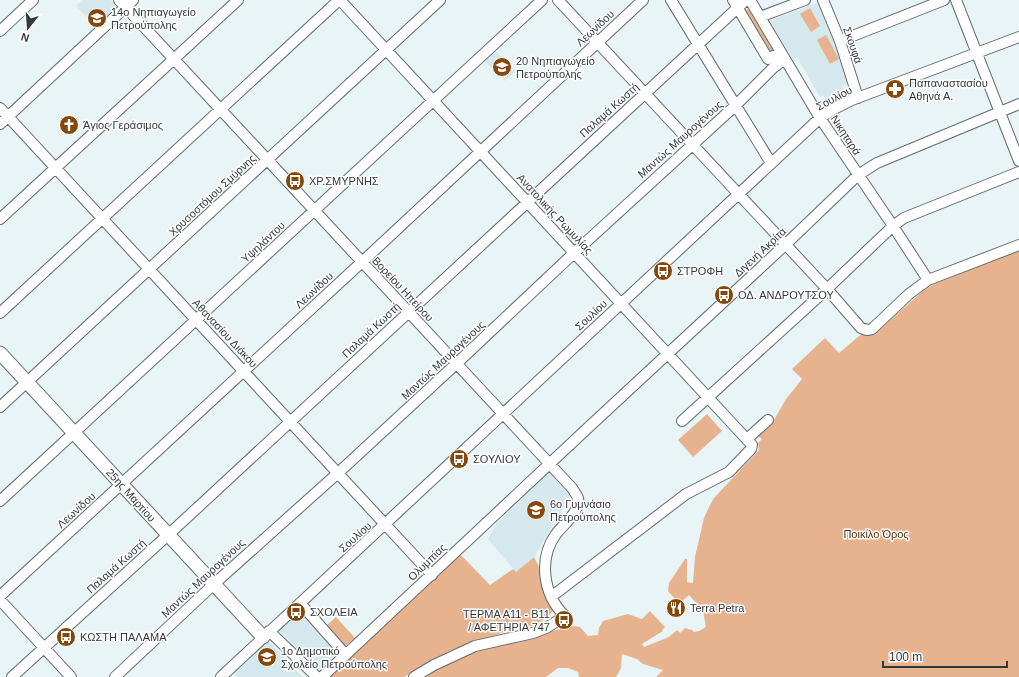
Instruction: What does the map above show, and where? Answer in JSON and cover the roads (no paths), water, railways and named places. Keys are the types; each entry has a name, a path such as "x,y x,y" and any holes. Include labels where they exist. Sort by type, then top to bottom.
{"main road":[{"name":"25ης Μαρτίου","path":"0,353 214,584 266,634"}],"street":[{"path":"0,31 33,0"},
{"path":"0,124 122,4 134,0"},
{"path":"0,219 238,0"},
{"path":"0,313 340,0"},
{"name":"Ανατολικής Ρωμυλίας","path":"340,0 750,442"},
{"name":"Χρυσοστόμου Σμύρνης","path":"0,407 268,161 440,0"},
{"name":"Υψηλάντου","path":"0,502 542,0"},
{"path":"558,0 827,289 861,328 867,330 872,329 909,294 928,280 1019,245"},
{"name":"Λεωνίδου","path":"0,596 122,485 643,0"},
{"path":"671,0 772,163"},
{"name":"Παλαμά Κωστή","path":"12,677 168,535 698,44 736,4 746,0"},
{"name":"Νικηταρά","path":"750,0 820,118 928,280"},
{"path":"750,28 762,19 805,0"},
{"name":"Σκουφά","path":"824,0 840,41 858,98"},
{"path":"840,41 944,0"},
{"path":"956,0 1019,161"},
{"name":"Βορείου Ηπείρου","path":"122,4 578,496 579,504 576,510 555,536 548,550 545,571 546,582 551,597 565,616 546,628 533,633 475,646 434,665 414,677"},
{"path":"736,4 768,59 783,55"},
{"path":"757,39 770,32"},
{"name":"Σουλίου","path":"225,675 300,602 386,525 502,414 820,118 832,110 858,98 1019,37"},
{"name":"Μαντώς Μαυρογένους","path":"115,677 214,584 338,473 456,364 574,252 736,105 773,68 783,55"},
{"name":"Διγενή Ακρίτα","path":"549,465 858,176 877,163 1019,104"},
{"name":"Αθανασίου Διάκου","path":"0,108 432,575"},
{"path":"682,421 827,289 893,226 904,218 1019,172"},
{"path":"551,597 686,494 729,472 751,449 752,447 750,442 768,420"},
{"name":"Ολυμπίας","path":"322,677 549,465"},
{"path":"0,600 72,677"},
{"path":"300,602 346,655"},
{"path":"266,634 317,677"}],"place":[{"name":"14ο Νηπιαγωγείο Πετρούπολης","path":"97,18"},
{"name":"20 Νηπιαγωγείο Πετρούπολης","path":"502,67"},
{"name":"Παπαναστασίου Αθηνά Α.","path":"895,89"},
{"name":"Άγιος Γεράσιμος","path":"69,125"},
{"name":"ΧΡ.ΣΜΥΡΝΗΣ","path":"295,181"},
{"name":"ΣΤΡΟΦΗ","path":"663,271"},
{"name":"ΟΔ. ΑΝΔΡΟΥΤΣΟΥ","path":"724,295"},
{"name":"ΣΟΥΛΙΟΥ","path":"459,459"},
{"name":"6ο Γυμνάσιο Πετρούπολης","path":"536,510"},
{"name":"Terra Petra","path":"676,608"},
{"name":"ΣΧΟΛΕΙΑ","path":"296,612"},
{"name":"ΤΕΡΜΑ Α11 - Β11 / ΑΦΕΤΗΡΙΑ 747","path":"564,620"},
{"name":"ΚΩΣΤΗ ΠΑΛΑΜΑ","path":"66,637"},
{"name":"1ο Δημοτικό Σχολείο Πετρούπολης","path":"267,657"}],"park label":[{"name":"Ποικίλο Όρος","path":"876,534"}]}
